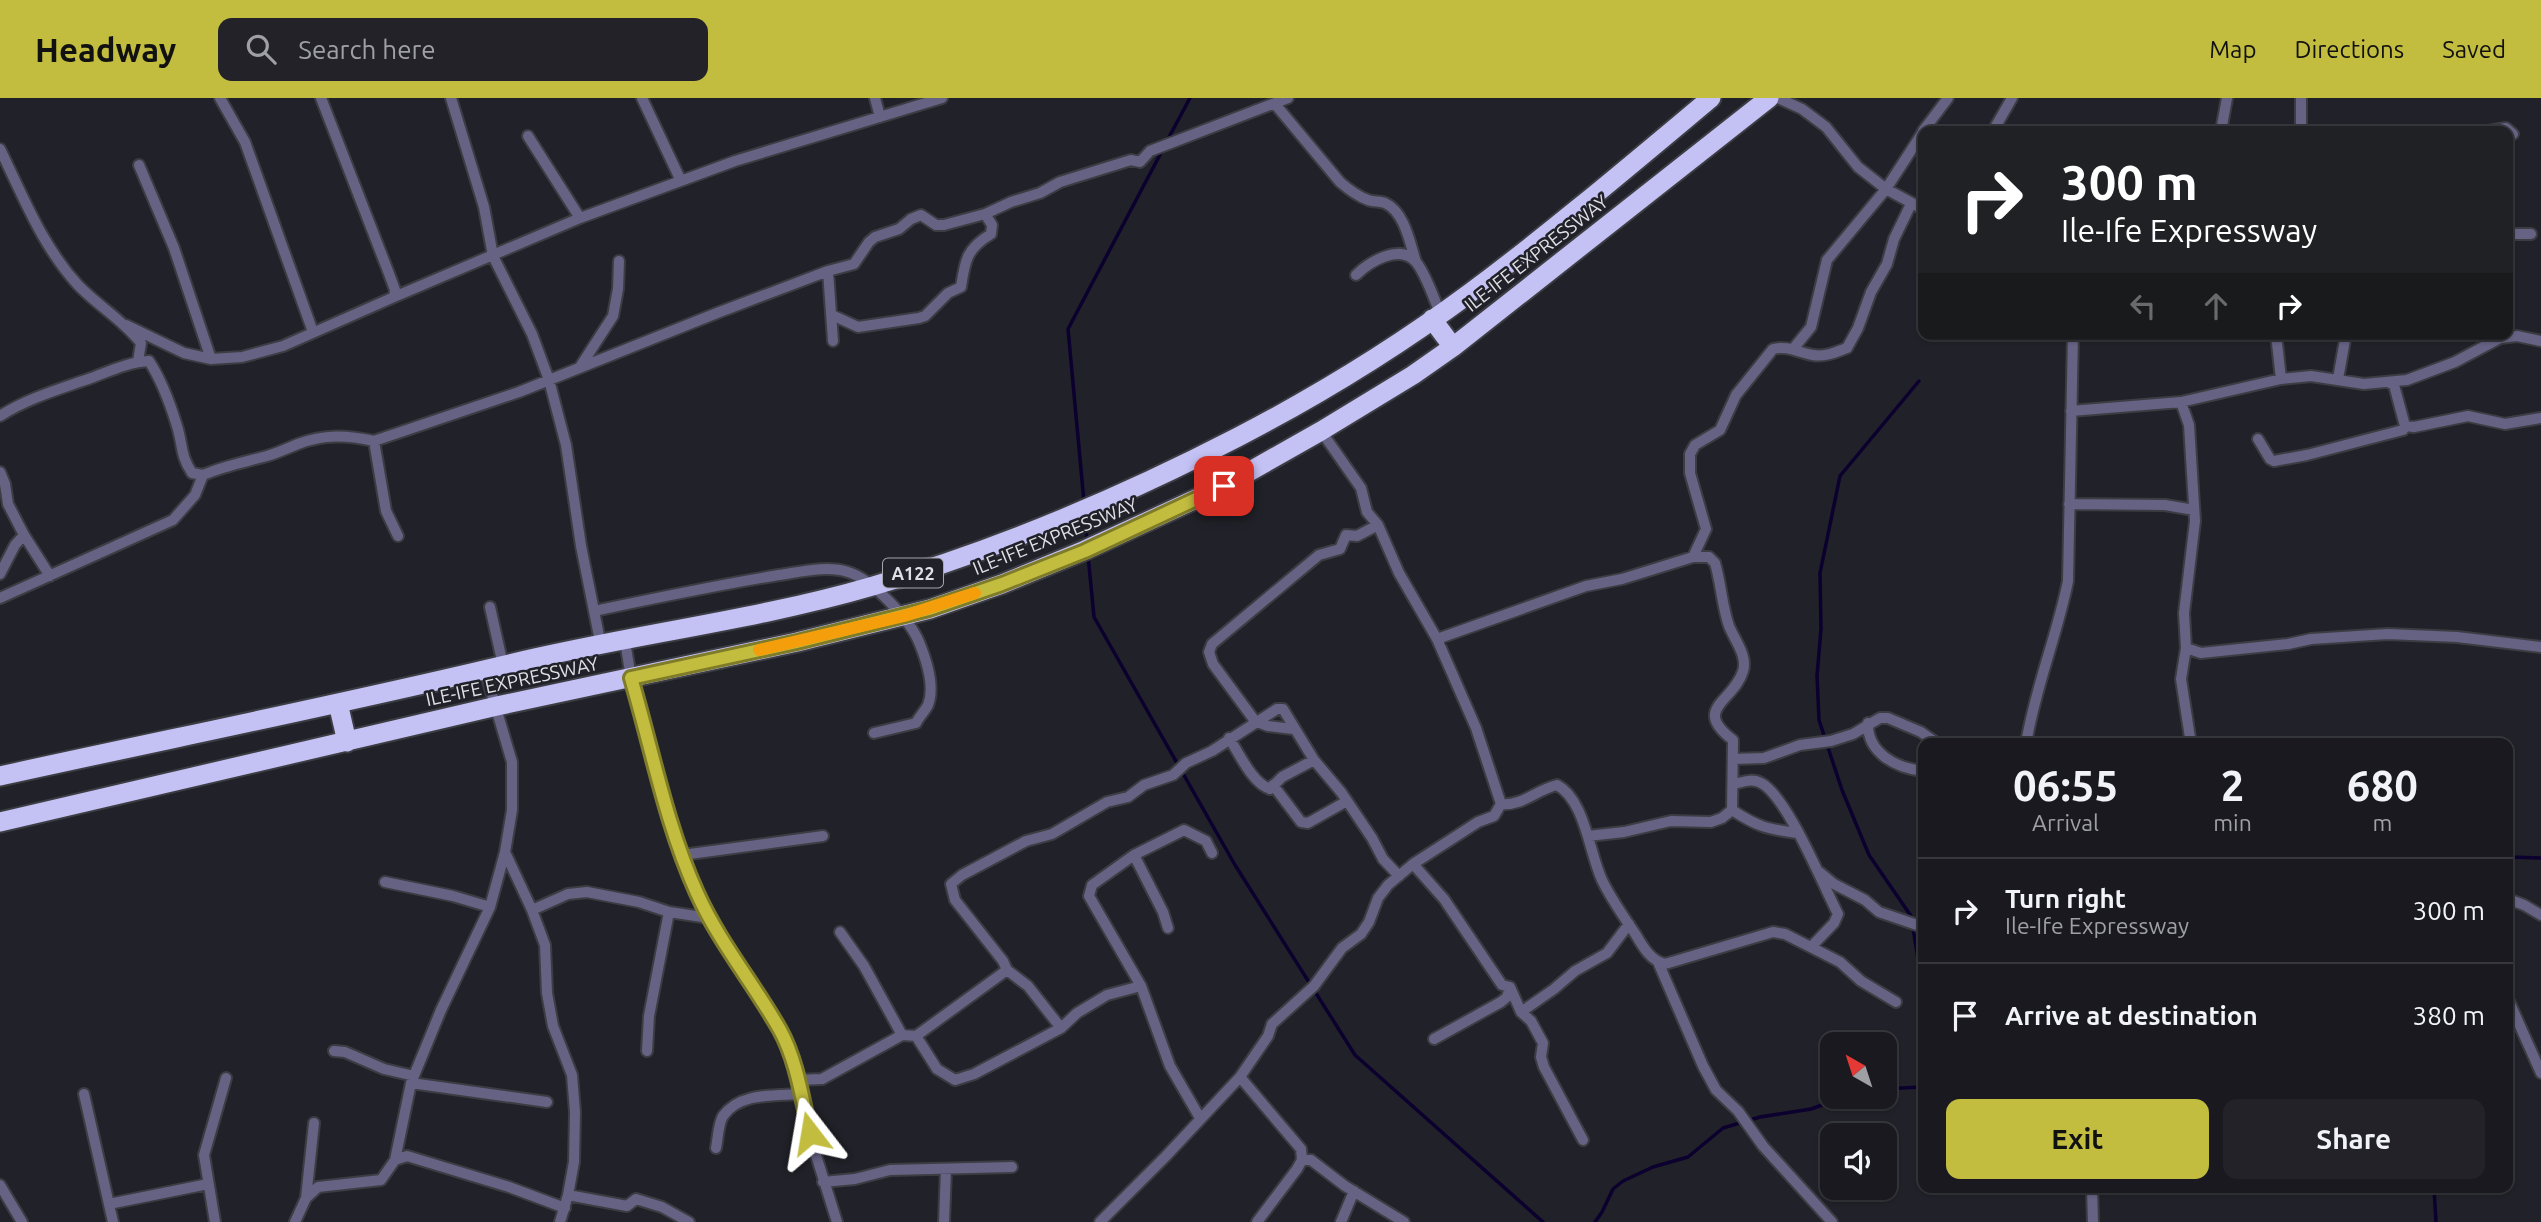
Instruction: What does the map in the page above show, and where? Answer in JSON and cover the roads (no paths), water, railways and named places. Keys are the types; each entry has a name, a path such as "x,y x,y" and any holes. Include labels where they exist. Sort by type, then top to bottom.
{"highway":[{"name":"ILE-IFE EXPRESSWAY","path":"0,776 871,587 972,553 1071,515 1240,436 1347,376 1436,316 1531,246 1711,98"},
{"name":"ILE-IFE EXPRESSWAY","path":"0,822 497,706 797,642 904,616 1002,584 1118,536 1224,486 1413,375 1453,347 1769,98"},
{"path":"1436,316 1453,347"},
{"path":"338,703 347,742"}],"street":[{"path":"220,98 245,142 313,332"},
{"path":"321,98 395,290 394,297"},
{"path":"451,98 484,207 493,256 532,334 549,380 566,445 581,546 601,646"},
{"path":"875,98 880,117"},
{"path":"126,325 184,353 211,359 242,357 283,346 580,218 734,161 942,98"},
{"path":"0,416 19,404 138,361 149,361 163,383 178,428 179,446 192,473 203,475 227,465 268,456 300,443 328,436 374,440 549,380 828,271 854,264 875,237 899,229 921,215 936,225 944,225 985,214 1040,193 1060,182 1131,160 1140,162 1150,151 1289,98"},
{"path":"1778,98 1802,109 1826,127 1858,167 1886,189 1918,207"},
{"path":"1927,126 1948,98"},
{"path":"1996,126 2012,98"},
{"path":"2222,126 2227,98"},
{"path":"2301,98 2301,126"},
{"path":"645,99 681,181"},
{"path":"1275,104 1345,187 1370,201 1385,203 1403,223 1436,316"},
{"path":"528,136 580,218"},
{"path":"1793,349 1811,327 1828,260 1886,189 1918,139"},
{"path":"0,149 46,244 79,285 126,325 141,344 138,361"},
{"path":"139,165 174,248 211,359"},
{"path":"1693,557 1706,529 1690,473 1690,454 1695,445 1720,430 1736,395 1773,349 1793,349 1813,355 1829,355 1847,348 1858,328 1871,292 1887,264 1894,239 1911,204"},
{"path":"832,315 858,327 925,316 939,301 961,287 963,265 971,251 991,234 992,225 985,214"},
{"path":"2513,234 2531,234"},
{"path":"1356,275 1368,263 1386,256 1408,256 1416,262"},
{"path":"580,366 613,316 620,261"},
{"path":"828,271 833,341"},
{"path":"2513,336 2541,341"},
{"path":"2027,738 2031,714 2062,614 2068,581 2073,340"},
{"path":"2277,340 2281,379"},
{"path":"2338,379 2345,340"},
{"path":"2071,411 2181,402 2281,379 2311,376 2364,384 2407,380 2496,340"},
{"path":"2388,382 2395,385 2405,426"},
{"path":"2181,402 2189,425 2195,521 2184,613 2186,648 2182,680 2190,738"},
{"path":"2405,426 2414,427 2468,416 2505,424 2541,418"},
{"path":"2258,439 2274,461 2345,446 2403,430 2405,426"},
{"path":"1103,1221 1240,1077 1268,1036 1272,1024 1314,986 1342,948 1361,934 1369,922 1378,898 1413,864 1478,822 1494,816 1501,804 1476,728 1437,639 1399,573 1378,525 1367,512 1362,488 1321,431"},
{"path":"374,440 386,511 398,536"},
{"path":"0,471 8,504 50,576"},
{"path":"0,598 173,520 195,495 203,475"},
{"path":"2068,504 2165,505 2194,510"},
{"path":"1293,729 1268,726 1255,721 1213,664 1209,652 1212,644 1319,555 1340,548 1346,535 1357,536 1378,525"},
{"path":"0,574 15,545 24,535"},
{"path":"1437,639 1586,586 1622,579 1693,557 1709,557 1715,563 1728,623 1744,660 1743,671 1732,691 1716,706 1715,714 1716,724 1732,740 1732,810 1723,818 1711,821 1671,821 1624,832 1588,835"},
{"path":"594,611 735,582 825,569 849,572 871,587 904,616 914,629 930,684 928,704 916,723 874,733"},
{"path":"306,1198 318,1188 381,1180 395,1160 413,1079 441,1010 490,907 505,852 512,810 512,762 497,706 491,607"},
{"path":"2186,648 2201,653 2311,639 2388,634 2457,637 2541,647"},
{"path":"625,641 631,678 682,855 709,918 781,1031 792,1057 823,1182 836,1218 824,1222"},
{"path":"1061,1028 1028,986 1007,970 1003,961 955,900 951,884 962,875 1026,841 1052,834 1107,802 1128,797 1144,785 1173,775 1186,763 1212,751 1255,721 1280,708 1314,760 1347,801 1383,859 1399,876"},
{"path":"1733,759 1764,758 1800,745 1830,741 1853,734 1880,718 1888,718 1930,738"},
{"path":"1868,723 1868,734 1875,749 1887,759 1918,769"},
{"path":"1229,738 1264,787 1270,789 1294,770 1314,760"},
{"path":"1734,784 1752,780 1774,792 1815,868 1830,889 1838,915 1834,923 1811,947"},
{"path":"1273,785 1301,822 1307,822 1347,801"},
{"path":"1501,804 1518,804 1546,787 1557,785 1570,796 1588,835 1600,876 1613,902 1645,949 1658,962 1716,1090 1738,1111 1763,1146 1832,1222"},
{"path":"1732,810 1755,825 1797,832"},
{"path":"1200,1118 1170,1066 1140,986 1089,896 1092,885 1134,855 1184,830 1206,841 1212,853"},
{"path":"682,855 823,836"},
{"path":"505,852 545,945 547,993 553,1026 572,1075 574,1162 560,1222"},
{"path":"1134,855 1163,912 1168,928"},
{"path":"1413,864 1444,899 1503,985 1510,987"},
{"path":"385,882 453,896 490,907"},
{"path":"1830,889 1865,900 1879,912 1918,925"},
{"path":"532,910 568,894 587,892 639,902 669,912 709,918"},
{"path":"2513,901 2541,915"},
{"path":"647,1051 649,1016 669,912"},
{"path":"1521,1012 1575,971 1607,953 1629,924"},
{"path":"840,932 864,966 902,1035"},
{"path":"1658,962 1665,964 1773,932 1784,934 1840,962 1861,981 1896,1002"},
{"path":"797,1080 822,1079 902,1035 916,1036 1007,970"},
{"path":"916,1036 937,1069 955,1080 974,1074 1061,1028 1077,1013 1107,995 1140,986"},
{"path":"1510,987 1521,1012 1531,1021 1543,1043 1541,1057 1544,1067 1583,1140"},
{"path":"1434,1039 1502,1002 1510,987"},
{"path":"2513,1010 2541,1073"},
{"path":"334,1051 345,1052 413,1079 547,1102"},
{"path":"215,1222 204,1155 226,1077"},
{"path":"1240,1077 1301,1149 1302,1160 1259,1221"},
{"path":"84,1094 113,1222"},
{"path":"716,1148 722,1118 734,1105 746,1099 800,1094"},
{"path":"295,1222 306,1198 314,1123"},
{"path":"395,1160 407,1156 427,1161 565,1208"},
{"path":"1302,1160 1311,1160 1404,1222"},
{"path":"823,1182 855,1179 890,1170 1012,1167"},
{"path":"944,1222 946,1169"},
{"path":"109,1204 208,1184"},
{"path":"0,1185 22,1222"},
{"path":"1341,1222 1354,1191"},
{"path":"2092,1193 2093,1222"},
{"path":"568,1195 627,1206 636,1199 662,1207 690,1222"}],"waterway":[{"path":"1168,139 1190,98"},
{"path":"1084,502 1068,329 1163,149"},
{"path":"1918,959 1911,916 1869,855 1842,790 1819,720 1817,676 1821,629 1820,573 1840,476 1919,381"},
{"path":"1085,517 1087,541"},
{"path":"1088,555 1094,617 1235,865 1355,1055 1543,1222"},
{"path":"2513,857 2541,858"},
{"path":"1897,1088 1918,1087"},
{"path":"1595,1222 1613,1189 1623,1181 1653,1167 1688,1157 1723,1128 1760,1117 1820,1106"},
{"path":"2434,1193 2436,1222"}]}
